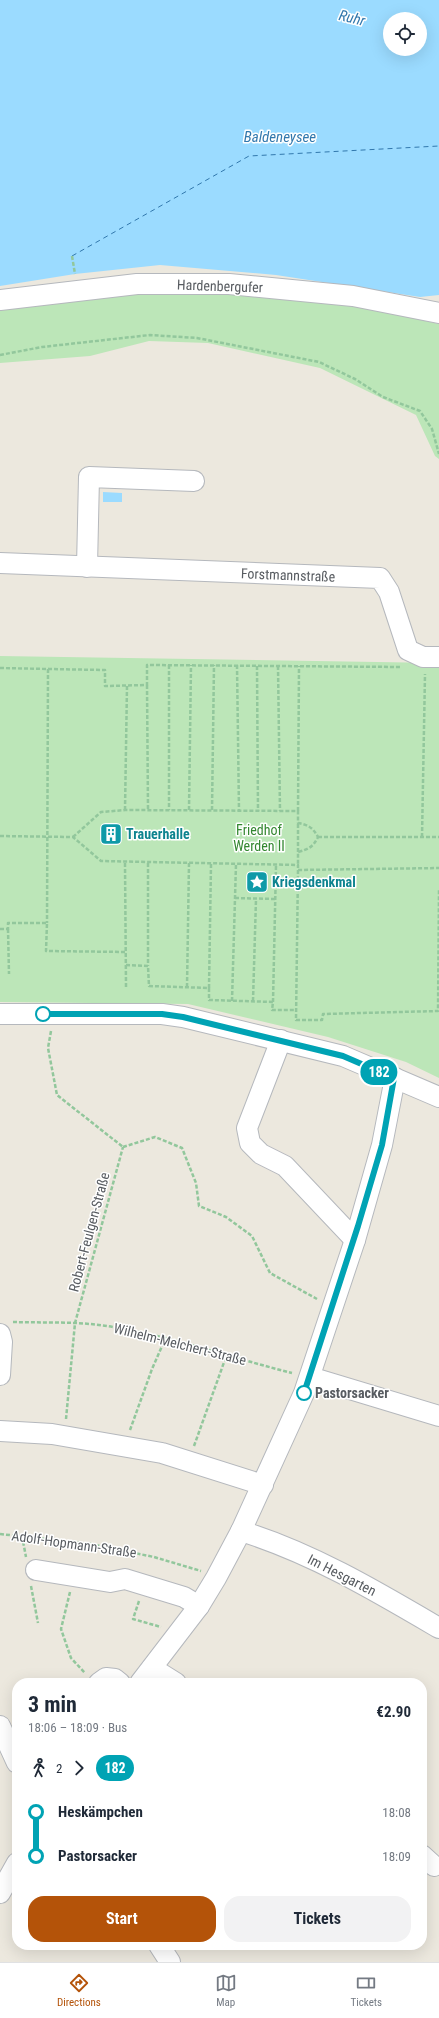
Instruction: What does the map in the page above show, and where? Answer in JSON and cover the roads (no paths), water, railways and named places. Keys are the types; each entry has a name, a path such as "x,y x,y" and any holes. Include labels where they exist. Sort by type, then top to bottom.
{"street":[{"name":"Hardenbergufer","path":"0,300 137,284 229,284 353,296 439,313"},
{"path":"87,567 89,477 194,481"},
{"name":"Forstmannstraße","path":"0,563 380,578 390,592 408,650 432,662"},
{"path":"0,1014 162,1014 183,1017 343,1056 439,1097"},
{"path":"281,1040 247,1128 250,1143 261,1154 284,1166 355,1240"},
{"path":"157,1678 146,1675 199,1606 216,1578 263,1485 310,1377 331,1306 355,1240 382,1145 394,1078"},
{"path":"0,1375 2,1342 6,1328"},
{"path":"310,1377 439,1416"},
{"path":"0,1431 52,1434 162,1453 263,1485"},
{"name":"Im Hesgarten","path":"241,1531 266,1539 342,1573 439,1628"},
{"path":"36,1570 110,1582 125,1579 184,1597 199,1606"},
{"path":"0,1726 12,1752"},
{"path":"0,1893 12,1872"},
{"path":"162,1950 170,1962"}],"water":[{"name":"Baldeneysee","path":"0,0 439,0 439,295 420,297 276,275 160,265 75,274 0,286"},
{"path":"103,492 122,493 122,502 103,502"}],"place":[{"name":"Trauerhalle","path":"111,834"},
{"name":"Kriegsdenkmal","path":"257,882"},
{"name":"Pastorsacker","path":"304,1393"}],"water label":[{"name":"Ruhr","path":"352,18"}],"park label":[{"name":"Friedhof Werden II","path":"259,838"}]}
